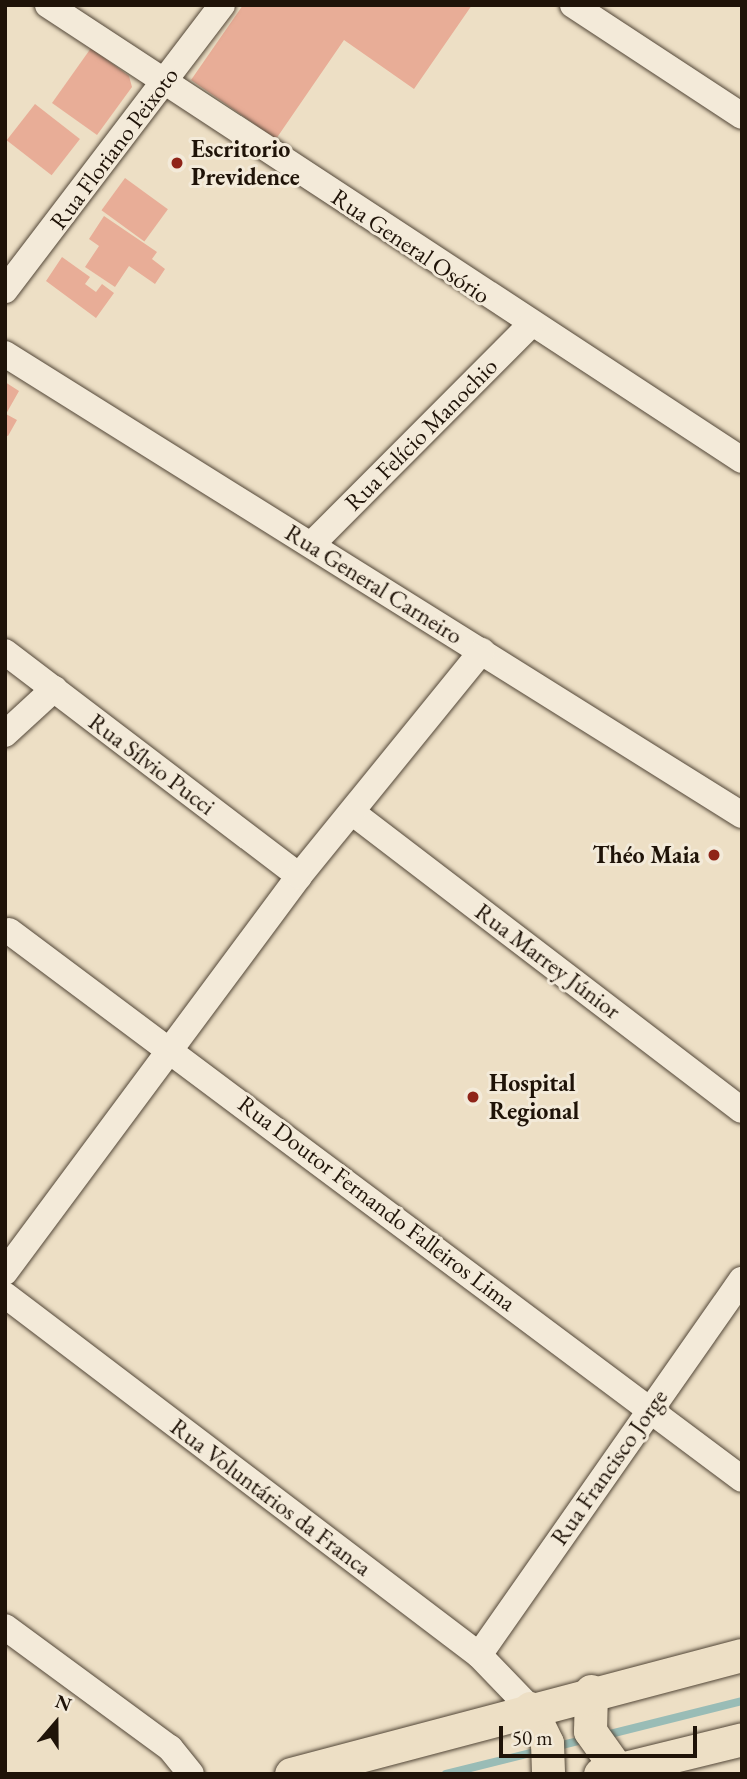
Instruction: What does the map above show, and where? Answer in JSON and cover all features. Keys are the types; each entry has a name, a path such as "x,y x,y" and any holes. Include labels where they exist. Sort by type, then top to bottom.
{"main road":[{"path":"291,1774 589,1700 742,1654"},
{"path":"589,1700 590,1731 611,1768 742,1739"},
{"path":"534,1714 548,1771"}],"street":[{"name":"Rua General Osório","path":"48,5 530,325 742,460"},
{"name":"Rua Floriano Peixoto","path":"5,290 222,5"},
{"path":"573,5 742,116"},
{"name":"Rua Felício Manochio","path":"312,544 530,325"},
{"name":"Rua General Carneiro","path":"5,354 742,815"},
{"path":"5,1272 299,876 353,813 482,651"},
{"name":"Rua Sílvio Pucci","path":"5,652 299,876"},
{"path":"5,734 54,689"},
{"name":"Rua Marrey Júnior","path":"353,813 742,1110"},
{"name":"Rua Doutor Fernando Falleiros Lima","path":"9,931 650,1407 742,1479"},
{"name":"Rua Francisco Jorge","path":"479,1655 650,1407 742,1280"},
{"name":"Rua Voluntários da Franca","path":"5,1295 479,1655 534,1714"},
{"path":"5,1627 170,1748 191,1774"}],"building":[{"path":"243,5 472,5 414,89 344,40 276,139 191,80"},
{"path":"91,48 129,76 132,87 97,135 52,103"},
{"path":"35,104 80,139 52,175 7,140"},
{"path":"125,178 168,209 144,242 101,210"},
{"path":"104,216 157,252 152,259 165,269 155,284 129,266 115,287 85,267 99,246 89,239"},
{"path":"62,257 90,277 85,284 96,292 102,284 114,293 96,318 46,281"},
{"path":"5,382 19,391 6,414 17,420 8,436 5,435"}],"waterway":[{"path":"602,1736 742,1701"},
{"path":"554,1747 586,1739"},
{"path":"446,1774 538,1751"}],"place":[{"name":"Escritorio Previdence","path":"177,163"},
{"name":"Théo Maia","path":"714,855"},
{"name":"Hospital Regional","path":"473,1097"}]}
